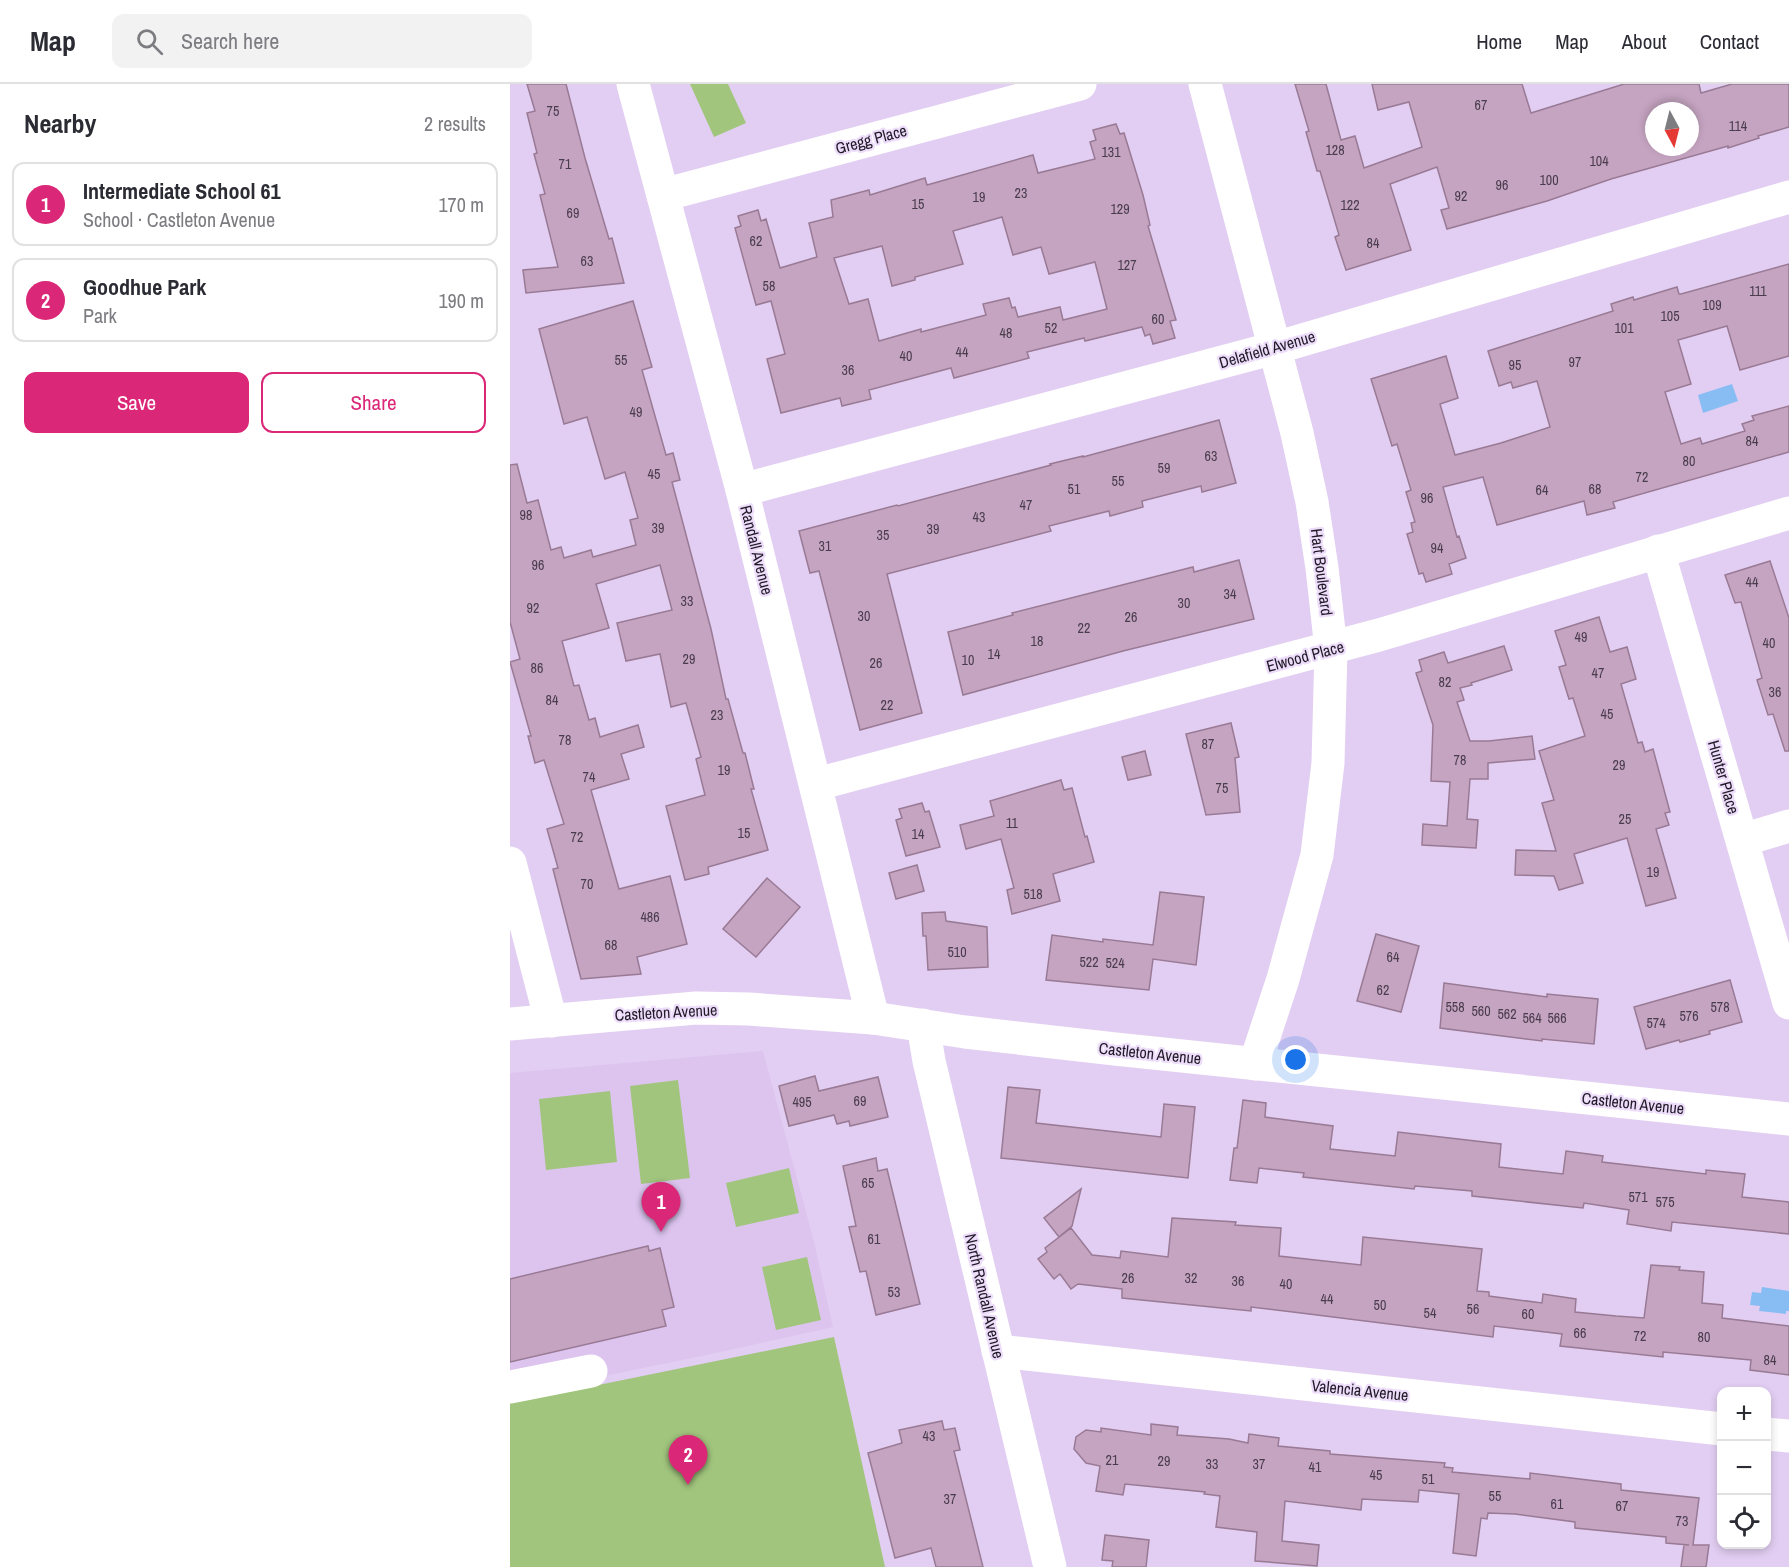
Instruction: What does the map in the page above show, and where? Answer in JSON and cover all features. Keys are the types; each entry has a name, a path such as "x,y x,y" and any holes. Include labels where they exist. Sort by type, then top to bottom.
{"street":[{"name":"Randall Avenue","path":"633,84 742,490 817,784 873,1017"},
{"name":"Gregg Place","path":"663,195 1080,84"},
{"name":"Hart Boulevard","path":"1205,84 1275,348 1312,502 1331,649 1328,763 1317,855 1283,979 1254,1064"},
{"name":"Delafield Avenue","path":"742,490 1275,348 1789,197"},
{"name":"Elwood Place","path":"817,784 1331,649 1789,513"},
{"name":"Hunter Place","path":"1658,551 1789,1003"},
{"path":"1742,840 1789,826"},
{"path":"511,875 551,1021"},
{"name":"Castleton Avenue","path":"510,1024 696,1008 873,1017 1115,1049 1789,1119"},
{"name":"North Randall Avenue","path":"923,1025 929,1062 1050,1567"},
{"name":"Valencia Avenue","path":"998,1351 1717,1428"},
{"path":"510,1387 591,1371"},
{"path":"1771,1434 1789,1436"}],"shaded area":[{"path":"763,1051 814,1242 833,1327 510,1395 510,1073"}],"green space":[{"path":"690,84 728,84 746,123 714,137"},
{"path":"678,1080 690,1178 641,1184 630,1086"},
{"path":"610,1091 617,1162 546,1170 539,1099"},
{"path":"789,1168 799,1213 736,1227 726,1183"},
{"path":"807,1257 821,1320 776,1330 762,1267"},
{"path":"834,1337 885,1567 510,1567 510,1403"}],"water":[{"path":"1732,384 1738,401 1703,413 1698,395"},
{"path":"1762,1287 1789,1291 1789,1311 1786,1311 1786,1314 1759,1311 1760,1306 1750,1305 1752,1292 1761,1293"}],"building":[{"path":"527,84 566,84 585,158 609,239 612,238 624,283 526,293 523,270 558,267 540,195 545,194 534,154 537,153 527,113 535,111"},
{"path":"1295,84 1326,84 1341,140 1355,136 1364,168 1422,147 1409,102 1378,110 1372,84 1522,84 1531,113 1624,84 1699,84 1701,93 1732,84 1789,84 1789,127 1728,148 1728,146 1699,154 1699,102 1645,102 1645,156 1693,156 1447,229 1441,210 1449,208 1437,167 1390,184 1411,250 1346,270 1335,237 1339,235 1306,132 1309,131"},
{"path":"1116,124 1120,134 1124,133 1176,320 1170,321 1175,338 1153,344 1150,334 1145,336 1142,327 1085,341 1084,338 1027,352 1029,358 954,378 951,368 869,390 871,399 842,406 840,398 781,413 767,359 785,354 771,301 756,305 735,228 741,226 738,216 758,210 761,221 766,219 780,268 817,257 809,223 833,217 831,200 869,190 870,195 925,178 927,185 1033,155 1038,173 1095,159 1090,142 1096,140 1093,130","holes":["1002,217 1013,255 1041,247 1049,274 1095,262 1107,309 1063,320 1060,307 1018,317 1009,298 983,304 986,315 879,341 868,299 849,304 834,258 882,246 892,286 963,264 953,231"]},
{"path":"1789,264 1789,356 1740,370 1727,326 1678,340 1691,384 1665,392 1681,444 1700,438 1702,444 1745,431 1742,424 1754,420 1752,416 1789,406 1789,452 1613,502 1615,508 1587,515 1584,501 1497,525 1483,477 1443,487 1457,537 1459,536 1466,558 1449,564 1452,574 1426,582 1423,573 1419,574 1407,534 1413,532 1411,523 1415,522 1406,492 1411,490 1397,444 1392,446 1371,379 1446,356 1458,398 1440,404 1455,455 1501,443 1550,427 1537,381 1513,388 1511,382 1499,386 1488,351 1613,311 1611,304 1633,297 1634,300 1677,287 1681,294"},
{"path":"633,301 652,367 642,370 666,455 673,453 680,480 672,482 711,629 726,699 728,699 743,753 745,753 754,789 751,789 768,850 708,867 709,874 685,880 666,806 705,795 696,759 701,757 686,703 671,707 660,654 626,661 617,623 672,610 660,565 596,584 609,628 562,641 574,686 579,685 589,720 595,718 600,737 638,725 644,747 621,754 629,779 591,790 619,889 670,876 687,944 637,957 641,974 581,979 553,869 558,868 547,829 564,824 544,760 535,763 528,736 531,736 510,662 520,659 510,622 510,465 517,464 527,503 538,500 551,550 561,547 564,558 591,550 593,557 636,545 630,520 638,518 625,472 605,479 587,417 564,424 539,329"},
{"path":"1219,420 1236,483 1202,492 1201,486 1142,501 1143,507 1110,516 1109,511 1049,526 1051,531 887,574 922,713 860,730 819,571 810,573 799,531"},
{"path":"1239,560 1254,619 1123,651 963,695 948,632 1013,615 1012,613 1193,567 1194,572"},
{"path":"1770,561 1789,618 1789,751 1785,751 1773,714 1768,715 1757,680 1762,678 1741,602 1735,603 1725,575"},
{"path":"1599,617 1610,652 1627,647 1636,679 1621,684 1638,743 1642,742 1645,752 1653,749 1670,812 1665,813 1669,825 1656,829 1676,898 1646,906 1627,838 1574,854 1583,883 1559,890 1554,876 1515,875 1516,850 1556,851 1542,803 1554,800 1539,751 1585,736 1573,698 1569,699 1559,667 1566,665 1555,631"},
{"path":"1504,646 1512,670 1460,688 1464,700 1457,702 1470,741 1532,736 1535,759 1488,763 1488,779 1470,779 1467,819 1478,820 1476,848 1422,845 1423,824 1447,826 1450,782 1431,781 1433,725 1416,673 1422,671 1419,660 1444,652 1448,663"},
{"path":"1231,723 1239,757 1235,758 1240,812 1206,815 1186,734"},
{"path":"1145,751 1151,775 1128,780 1122,757"},
{"path":"1061,780 1064,790 1072,788 1094,862 1053,874 1060,901 1012,914 1007,890 1014,888 1001,839 966,849 960,825 994,816 990,801"},
{"path":"922,803 925,812 929,811 940,847 906,856 896,820 902,818 899,809"},
{"path":"917,865 924,891 896,899 889,873"},
{"path":"767,878 800,907 756,957 723,929"},
{"path":"1160,892 1204,897 1196,965 1153,959 1149,990 1046,980 1052,935 1103,942 1103,939 1153,945"},
{"path":"945,912 946,921 987,927 988,967 928,970 922,913"},
{"path":"1376,934 1419,946 1401,1012 1357,1001"},
{"path":"1730,980 1742,1022 1709,1031 1710,1034 1646,1049 1634,1007"},
{"path":"1444,983 1547,997 1547,994 1598,999 1594,1044 1542,1039 1542,1041 1440,1028"},
{"path":"815,1076 819,1091 878,1077 888,1117 850,1126 849,1121 837,1124 834,1115 789,1126 779,1086"},
{"path":"1008,1087 1040,1090 1036,1123 1161,1137 1164,1104 1195,1107 1188,1178 1001,1158"},
{"path":"1243,1100 1266,1103 1265,1117 1333,1126 1330,1149 1395,1156 1398,1132 1501,1144 1499,1167 1563,1174 1566,1151 1603,1156 1602,1162 1706,1174 1706,1170 1745,1174 1742,1197 1789,1202 1789,1234 1672,1222 1671,1231 1627,1224 1629,1210 1584,1203 1583,1208 1472,1196 1472,1191 1415,1186 1414,1189 1303,1177 1304,1173 1259,1168 1257,1183 1230,1180"},
{"path":"876,1158 878,1171 887,1169 920,1304 876,1315 866,1271 860,1272 849,1227 856,1226 843,1166"},
{"path":"1081,1189 1072,1226 1059,1237 1044,1218"},
{"path":"1172,1218 1236,1222 1235,1225 1281,1228 1279,1256 1361,1265 1363,1237 1482,1249 1477,1291 1489,1292 1489,1296 1542,1303 1543,1294 1576,1299 1575,1312 1644,1318 1651,1265 1680,1267 1679,1270 1704,1272 1702,1303 1723,1305 1722,1318 1789,1326 1789,1375 1750,1370 1751,1360 1663,1352 1663,1357 1560,1346 1562,1334 1494,1326 1493,1337 1251,1307 1251,1311 1122,1298 1122,1289 1078,1284 1071,1289 1060,1274 1054,1279 1038,1259 1047,1252 1045,1248 1071,1228 1092,1255 1120,1258 1121,1251 1168,1257"},
{"path":"648,1246 649,1251 660,1248 674,1307 662,1310 666,1326 510,1362 510,1279"},
{"path":"942,1421 944,1430 955,1428 960,1450 954,1451 983,1567 936,1567 931,1548 895,1558 868,1453 902,1443 899,1430"},
{"path":"1151,1424 1178,1427 1177,1435 1229,1439 1248,1443 1249,1434 1279,1438 1278,1446 1330,1451 1330,1454 1445,1463 1444,1467 1453,1468 1452,1472 1530,1479 1530,1473 1621,1484 1621,1490 1699,1498 1693,1545 1709,1545 1706,1567 1681,1567 1684,1545 1689,1545 1666,1543 1666,1537 1575,1528 1575,1522 1515,1514 1488,1513 1487,1519 1481,1518 1476,1556 1453,1553 1459,1494 1419,1490 1418,1502 1362,1499 1361,1510 1285,1501 1282,1541 1319,1545 1317,1566 1255,1561 1257,1532 1216,1527 1220,1496 1204,1494 1205,1492 1125,1484 1123,1495 1096,1491 1100,1466 1086,1463 1074,1449 1076,1437 1086,1430 1101,1432 1101,1428 1151,1435"},
{"path":"1105,1535 1149,1540 1146,1567 1112,1567 1113,1561 1102,1560"}],"place":[{"name":"Intermediate School 61","path":"661,1232"},
{"name":"Goodhue Park","path":"688,1485"}]}
